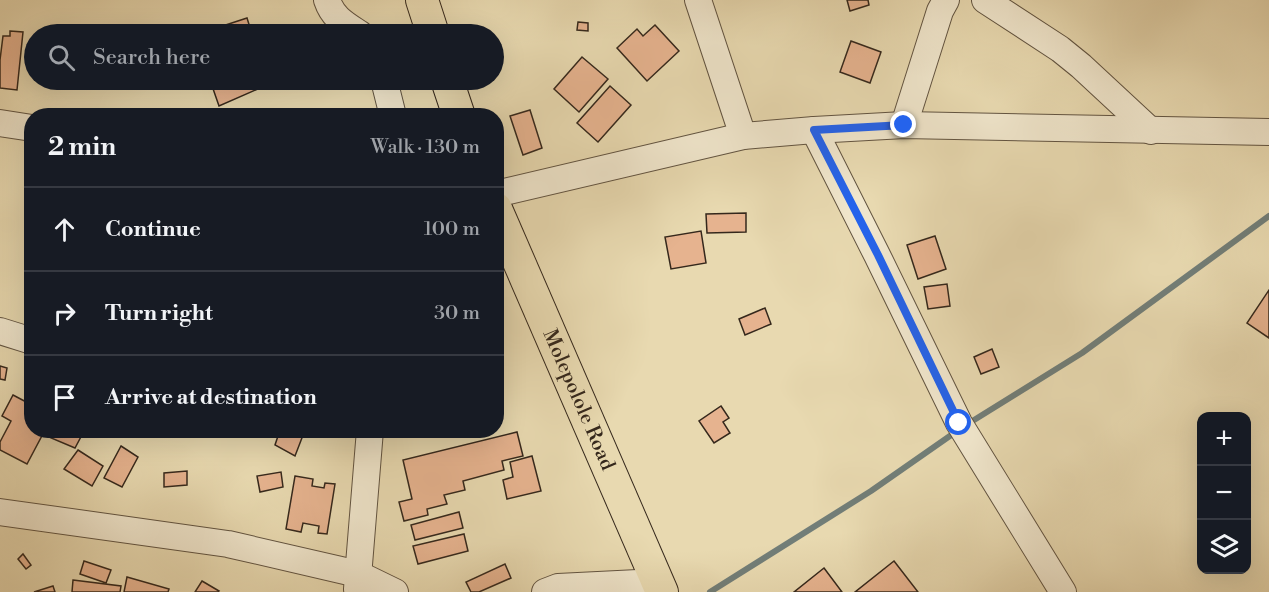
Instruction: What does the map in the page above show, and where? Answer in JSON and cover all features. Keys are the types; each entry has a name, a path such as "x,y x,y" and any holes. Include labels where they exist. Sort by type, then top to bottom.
{"main road":[{"path":"422,0 430,24"},
{"path":"450,90 456,108"},
{"name":"Molepolole Road","path":"504,227 660,587"}],"street":[{"path":"327,0 336,18 345,24"},
{"path":"698,0 743,136"},
{"path":"904,125 940,11 946,0"},
{"path":"985,0 1067,55 1151,131"},
{"path":"386,90 391,108"},
{"path":"0,123 24,127"},
{"path":"504,192 743,136 814,130 904,125 1269,132"},
{"path":"814,130 878,255 959,423 1063,592"},
{"path":"0,331 24,338"},
{"path":"358,583 369,438"},
{"path":"0,512 228,544 395,592"},
{"path":"545,592 558,587 660,587"}],"building":[{"path":"847,0 868,0 869,5 850,11"},
{"path":"247,18 249,24 229,24"},
{"path":"578,22 588,23 588,31 577,30"},
{"path":"655,25 679,51 647,81 617,48 637,29 643,36"},
{"path":"10,31 23,32 17,90 0,88 3,36 10,36"},
{"path":"851,41 881,52 870,83 840,72"},
{"path":"582,57 608,79 579,112 554,89"},
{"path":"610,86 631,105 598,142 577,123"},
{"path":"213,90 255,90 219,106"},
{"path":"530,110 542,148 523,155 510,116"},
{"path":"746,213 746,232 707,233 706,214"},
{"path":"701,231 706,263 671,269 665,237"},
{"path":"935,236 946,269 918,279 907,245"},
{"path":"947,284 950,306 928,309 924,287"},
{"path":"1269,290 1269,338 1247,323"},
{"path":"765,308 771,324 745,335 739,319"},
{"path":"992,349 999,367 981,374 974,357"},
{"path":"0,366 7,368 5,380 0,379"},
{"path":"13,395 24,401 24,438 41,438 27,464 0,450 0,442 11,421 2,416"},
{"path":"721,406 729,418 723,422 730,433 714,443 699,421"},
{"path":"517,432 523,456 502,461 504,470 463,481 465,490 444,495 447,504 427,509 428,515 404,521 399,502 412,499 403,460 493,438 504,438 504,435"},
{"path":"51,438 80,438 75,448"},
{"path":"277,438 302,438 295,456 275,445"},
{"path":"121,446 138,457 122,487 104,478"},
{"path":"78,450 103,466 92,486 64,469"},
{"path":"532,456 541,491 507,499 503,480 513,477 510,462"},
{"path":"187,471 187,485 164,487 164,473"},
{"path":"281,472 283,487 260,492 257,476"},
{"path":"295,476 313,479 312,486 324,488 325,483 335,484 327,534 318,533 319,526 303,523 301,532 286,529"},
{"path":"459,512 463,528 415,540 411,525"},
{"path":"464,534 468,551 418,564 413,546"},
{"path":"23,554 31,565 26,569 18,559"},
{"path":"84,561 111,570 106,583 80,574"},
{"path":"894,561 918,592 855,592"},
{"path":"505,564 511,578 479,592 471,592 466,582"},
{"path":"824,568 842,592 794,592"},
{"path":"127,577 169,589 168,592 124,592"},
{"path":"73,580 121,586 120,592 72,592"},
{"path":"202,581 219,591 195,592"},
{"path":"53,586 55,592 34,592"}],"waterway":[{"path":"966,425 1082,353 1269,216"},
{"path":"710,592 871,491 957,431"}],"route":[{"path":"904,125 814,130 878,255 959,423"}]}
